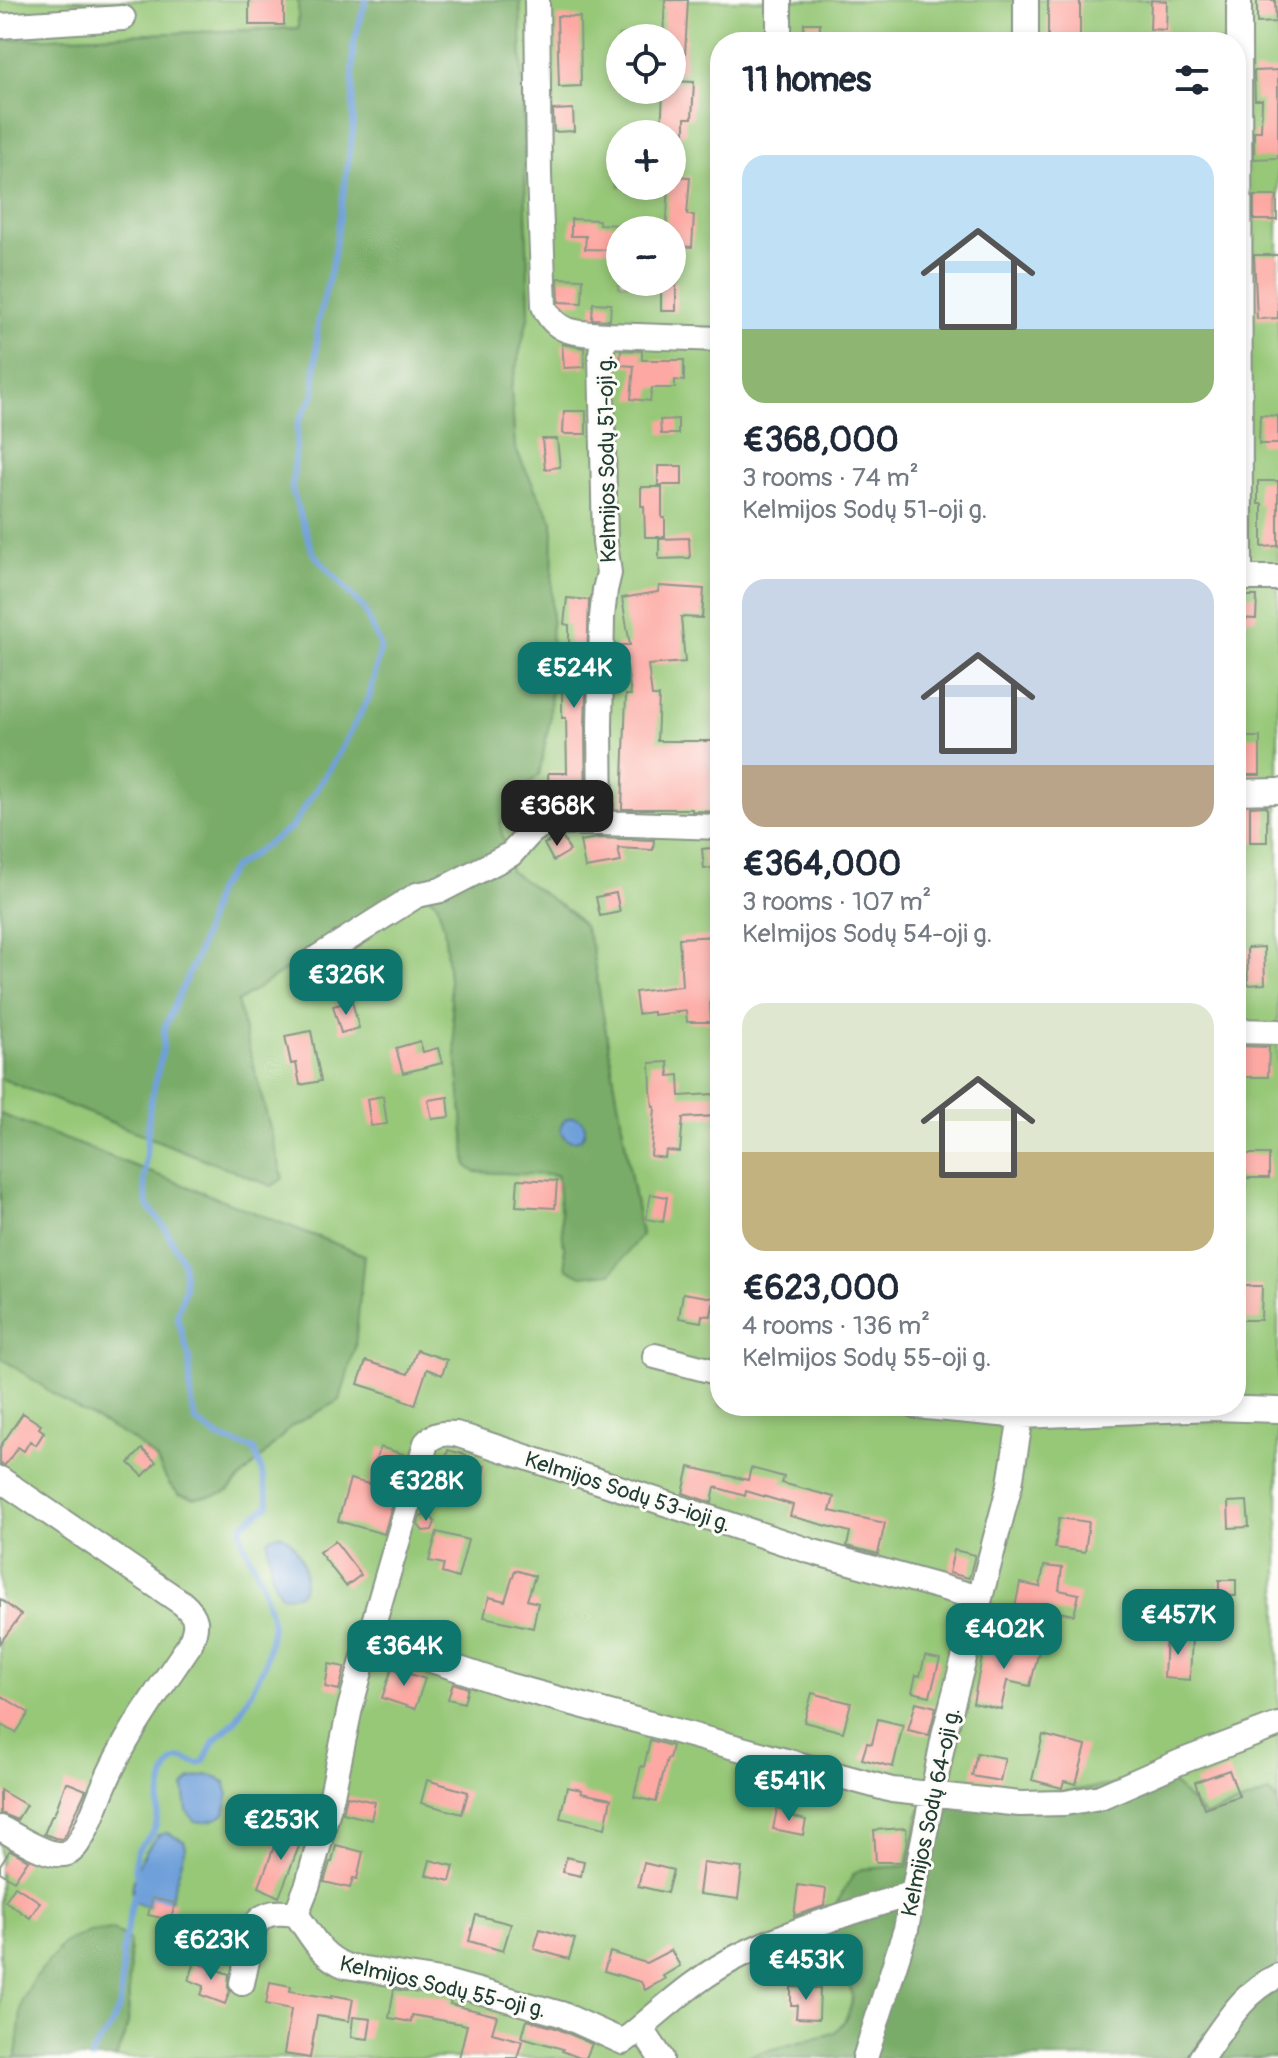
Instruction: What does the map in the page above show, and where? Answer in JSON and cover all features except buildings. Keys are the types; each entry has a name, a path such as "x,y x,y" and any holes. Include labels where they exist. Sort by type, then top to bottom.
{"street":[{"name":"Kelmijos Sodų 51-oji g.","path":"537,0 544,306 555,325 564,330 609,335 601,354 605,543 609,573 602,617 601,823"},
{"path":"779,0 779,32"},
{"path":"1026,0 1026,32"},
{"path":"1239,0 1239,32"},
{"path":"0,26 123,18"},
{"path":"609,335 710,339"},
{"path":"1246,578 1278,578"},
{"path":"1246,792 1278,791"},
{"path":"306,965 417,895 441,890 511,854 540,826 601,823 710,827"},
{"path":"1246,1031 1278,1032"},
{"path":"655,1356 710,1370"},
{"path":"1246,1409 1278,1410"},
{"name":"Kelmijos Sodų 64-oji g.","path":"865,2058 906,1929 945,1731 1010,1484 1021,1416"},
{"name":"Kelmijos Sodų 53-ioji g.","path":"296,1914 308,1884 332,1795 350,1708 369,1639 426,1443 432,1436 456,1434 810,1551 980,1598"},
{"path":"0,1479 182,1603 196,1620 190,1644 113,1764 73,1851 50,1853 0,1828"},
{"path":"369,1639 507,1685 892,1790 1020,1804 1065,1803 1100,1797 1180,1762 1278,1725"},
{"path":"661,2058 625,2043 706,1975 742,1954 814,1925 913,1893"},
{"path":"242,1983 255,1925 260,1918 278,1912 296,1914"},
{"name":"Kelmijos Sodų 55-oji g.","path":"296,1914 325,1955 346,1966 446,1982 561,2014 625,2043"},
{"path":"1201,2058 1241,2003 1264,1982 1278,1976"}],"green space":[{"path":"0,0 298,0 298,28 0,40"},
{"path":"298,0 520,0 529,314 511,388 515,448 553,521 550,719 539,775 516,795 500,825 510,871 570,912 584,926 591,945 641,1235 611,1273 581,1276 566,1268 557,1175 475,1172 467,1166 444,927 437,903 415,885 237,1002 283,1178 272,1186 0,1078 0,40 298,28"},
{"path":"520,0 1278,0 1278,1802 1269,1793 1205,1816 911,1864 820,1964 842,1977 851,1991 851,2006 834,2033 740,2058 116,2058 128,2024 130,1941 113,1930 16,2058 0,2058 0,1357 67,1403 133,1440 156,1459 169,1484 227,1492 293,1425 339,1400 364,1255 0,1114 0,1078 272,1186 283,1178 237,1002 415,885 437,903 444,927 467,1166 475,1172 558,1175 566,1268 641,1235 591,945 584,926 570,912 510,871 500,825 516,795 539,775 550,719 553,521 515,448 511,388 529,314"},
{"path":"0,1114 364,1255 355,1347 340,1400 293,1425 227,1492 193,1498 179,1494 169,1484 156,1459 133,1440 67,1403 0,1357"},
{"path":"1168,1778 1205,1816 1269,1793 1278,1802 1278,2058 740,2058 834,2033 844,2021 851,2006 851,1991 843,1977 819,1962 814,1941 854,1874 862,1869 907,1866 920,1810"},
{"path":"113,1930 130,1941 128,2024 116,2058 16,2058 22,2001 32,1982 63,1943 89,1932"}],"water":[{"path":"573,1117 584,1124 585,1129 578,1140 573,1141 562,1134 561,1129 568,1118"},
{"path":"279,1534 295,1547 302,1562 304,1584 297,1595 282,1596 273,1577 268,1540"},
{"path":"206,1775 225,1782 229,1795 224,1814 210,1821 194,1821 187,1811 184,1787 191,1779"},
{"path":"167,1833 184,1841 186,1847 169,1905 137,1903 133,1901 132,1892 139,1865 158,1835"}],"waterway":[{"path":"137,1880 136,1855 155,1829 167,1771 179,1759 199,1764 204,1761 214,1741 236,1720 265,1664 273,1624 261,1580 241,1533 243,1524 269,1505 262,1472 254,1449 222,1439 195,1421 189,1357 177,1316 185,1288 183,1262 165,1228 147,1204 144,1179 150,1105 163,1049 164,1029 198,953 216,891 233,868 292,827 334,762 369,698 381,647 364,609 313,553 292,490 298,422 314,395 318,322 333,261 353,131 353,46 366,0"},
{"path":"92,2058 92,2052 111,2027 120,2005 124,1943 134,1895"}]}
